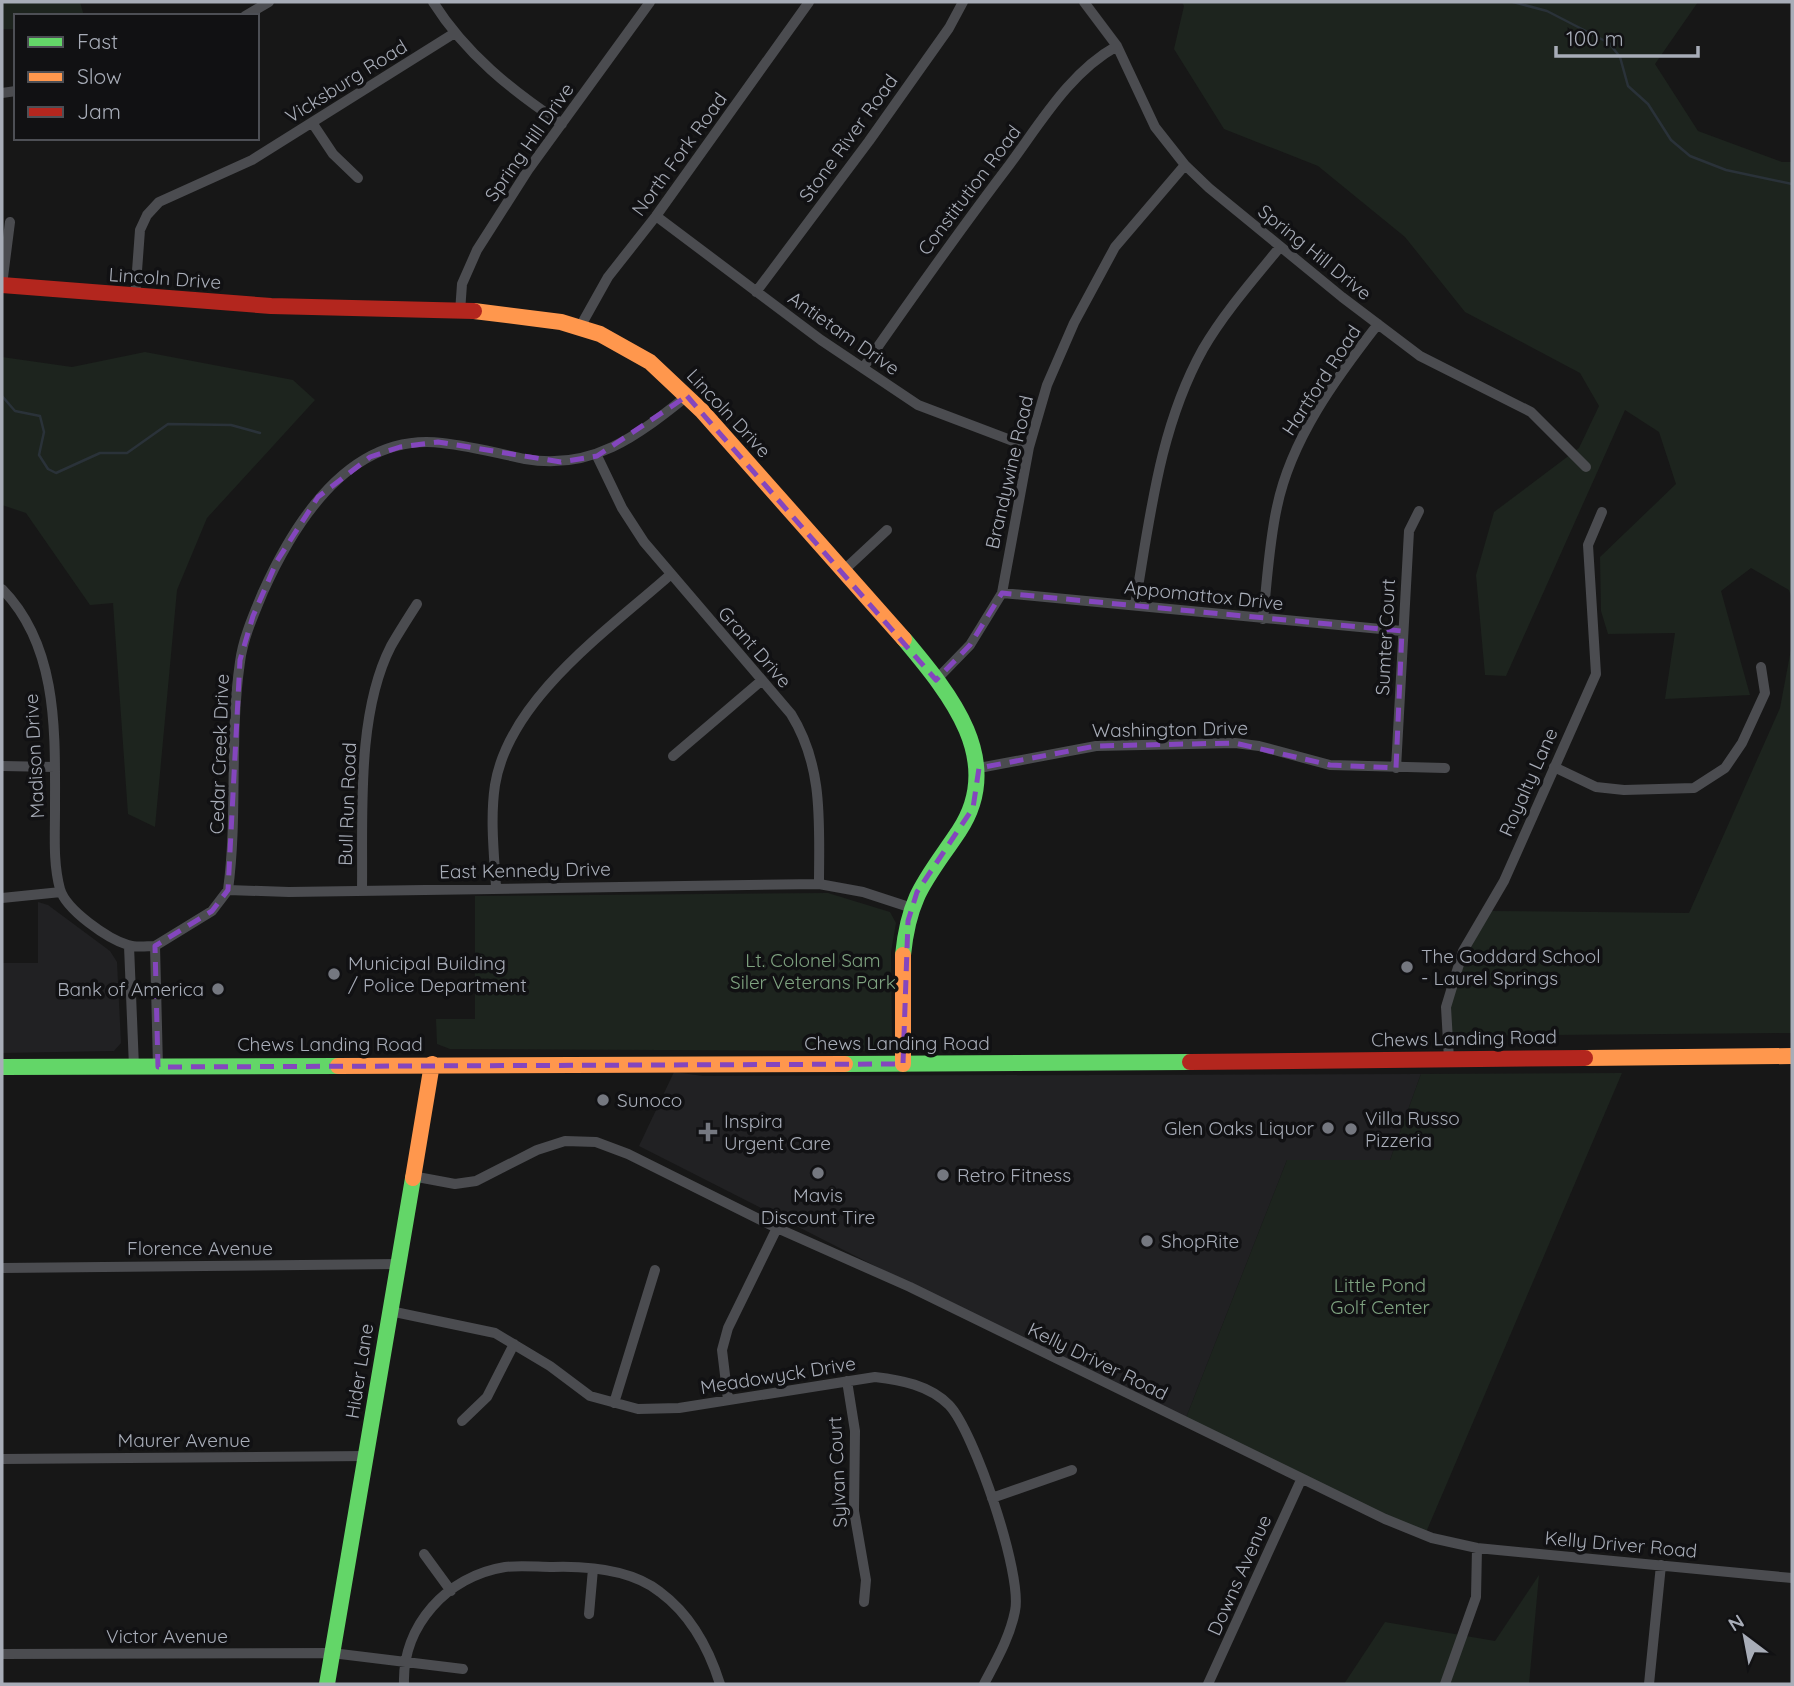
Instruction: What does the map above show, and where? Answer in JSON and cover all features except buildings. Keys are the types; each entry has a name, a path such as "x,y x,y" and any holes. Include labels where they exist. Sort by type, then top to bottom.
{"street":[{"path":"249,14 270,2"},
{"path":"433,2 453,34 517,94 562,124"},
{"name":"Spring Hill Drive","path":"460,312 462,284 477,250 562,124 650,2"},
{"name":"North Fork Road","path":"580,327 608,277 656,216 809,2"},
{"name":"Stone River Road","path":"757,292 869,141 949,27 963,2"},
{"name":"Spring Hill Drive","path":"1084,2 1117,46 1143,107 1185,165 1280,247 1378,324 1450,373 1531,412 1586,467"},
{"name":"Vicksburg Road","path":"135,298 140,230 147,215 159,202 252,160 453,34"},
{"name":"Constitution Road","path":"863,368 940,258 1058,100 1086,67 1117,46"},
{"path":"313,124 333,154 358,178"},
{"name":"Brandywine Road","path":"936,680 970,645 1002,593 1029,447 1047,386 1063,348 1115,247 1185,165"},
{"name":"Antietam Drive","path":"656,216 757,292 918,405 1029,447"},
{"path":"2,285 9,222"},
{"path":"1135,606 1150,502 1175,411 1203,349 1238,298 1280,247"},
{"name":"Lincoln Drive","path":"2,285 135,298 309,308 517,313 601,334 633,351 664,373 843,571 936,680 970,737 979,768 973,808 917,892 912,908 903,957 903,1064"},
{"name":"Hartford Road","path":"1263,619 1277,506 1290,464 1315,415 1378,324"},
{"name":"Cedar Creek Drive","path":"228,890 232,856 234,732 240,660 253,616 277,561 318,497 361,462 400,447 438,442 527,459 561,462 597,456 687,396"},
{"name":"Grant Drive","path":"597,456 622,508 670,575 797,724 812,761 819,790 819,884"},
{"name":"Sumter Court","path":"1396,768 1409,531 1419,511"},
{"name":"Royalty Lane","path":"1449,1059 1446,1007 1463,951 1504,881 1596,674 1588,545 1602,512"},
{"path":"843,571 887,530"},
{"path":"495,887 495,785 508,743 536,700 584,650 670,575"},
{"name":"Madison Drive","path":"2,589 25,619 39,647 47,676 55,767 55,858 61,892"},
{"name":"Appomattox Drive","path":"1002,593 1402,631"},
{"name":"Bull Run Road","path":"362,890 363,767 372,707 390,648 417,604"},
{"path":"1554,767 1596,787 1624,790 1694,788 1725,768 1742,743 1765,694 1761,667"},
{"path":"673,756 761,681"},
{"name":"Washington Drive","path":"979,768 1097,746 1222,743 1259,746 1330,765 1444,768"},
{"path":"2,766 55,767"},
{"name":"East Kennedy Drive","path":"228,890 819,884 863,892 912,908"},
{"path":"2,898 61,892 79,916 129,946 155,946 212,911 228,890"},
{"path":"129,946 134,1067"},
{"path":"155,946 158,1067"},
{"name":"Chews Landing Road","path":"2,1067 903,1064 1792,1056"},
{"name":"Hider Lane","path":"327,1684 432,1064"},
{"name":"Kelly Driver Road","path":"412,1176 455,1184 476,1181 537,1150 565,1141 596,1142 628,1154 776,1228 910,1287 1301,1480 1432,1538 1477,1548 1792,1578"},
{"path":"728,1400 722,1350 728,1328 776,1228"},
{"name":"Florence Avenue","path":"2,1268 398,1264"},
{"path":"614,1403 655,1270"},
{"name":"Meadowyck Drive","path":"390,1311 458,1323 495,1333 590,1396 638,1409 679,1408 875,1377 904,1380 947,1403 960,1419 992,1498 1016,1595 1009,1629 984,1684"},
{"path":"462,1421 487,1396 514,1344"},
{"name":"Sylvan Court","path":"847,1381 855,1431 854,1511 866,1580 864,1602"},
{"name":"Maurer Avenue","path":"2,1458 366,1456"},
{"path":"992,1498 1072,1470"},
{"name":"Downs Avenue","path":"1208,1684 1301,1480"},
{"path":"1445,1684 1476,1597 1477,1548"},
{"path":"424,1555 451,1591"},
{"path":"1649,1684 1661,1565"},
{"path":"404,1684 403,1660 418,1623 467,1578 505,1567 576,1566 627,1575 659,1591 690,1621 712,1659 720,1684"},
{"path":"589,1614 593,1569"},
{"name":"Victor Avenue","path":"2,1654 332,1653 463,1669"}],"highlighted area":[{"path":"687,396 936,680 970,645 1002,593 1402,631 1396,768 1330,765 1235,743 1096,746 979,768 973,808 917,892 908,921 903,1064 158,1067 155,946 212,911 228,890 240,660 253,616 277,561 318,497 370,457 400,447 438,442 561,462 597,456"}],"shaded area":[{"path":"38,902 48,905 110,951 117,962 121,1043 114,1051 2,1053 2,963 38,963"},
{"path":"674,1072 703,1076 1421,1074 1390,1160 1287,1160 1184,1423 639,1146"}],"green space":[{"path":"2,2 80,2 83,14 14,14 14,29 2,29"},
{"path":"1182,2 1698,2 1655,64 1698,131 1782,162 1792,162 1792,599 1789,590 1751,568 1721,591 1750,695 1665,699 1675,633 1608,634 1601,611 1600,557 1676,484 1659,432 1625,410 1506,676 1485,675 1476,575 1494,512 1579,448 1599,406 1580,373 1465,312 1405,237 1318,166 1224,129 1174,49 1184,6"},
{"path":"145,352 293,380 315,400 207,518 177,590 155,827 128,814 113,603 90,605 26,513 2,505 2,357 72,367"},
{"path":"1792,644 1792,1033 1451,1036 1451,986 1490,911 1689,913 1780,708"},
{"name":"Lt. Colonel Sam Siler Veterans Park","path":"828,893 890,912 896,923 891,952 892,1040 876,1051 450,1049 437,1044 436,1019 475,1019 475,896"},
{"name":"Little Pond Golf Center","path":"1622,1073 1424,1537 1184,1423 1287,1160 1390,1160 1421,1074"},
{"path":"1539,1575 1529,1684 1344,1684 1385,1622 1495,1641"}],"waterway":[{"path":"1513,2 1547,11 1609,43 1620,57 1628,86 1648,104 1671,140 1690,156 1726,170 1792,184"},
{"path":"2,396 15,411 40,416 44,432 39,455 48,469 56,473 100,453 127,453 168,424 231,425 260,433"}],"traffic: fast":[{"path":"903,955 915,902 929,875 959,831 972,805 977,779 974,753 954,705 904,639"},
{"path":"845,1064 1190,1062"},
{"path":"2,1067 338,1066"},
{"path":"327,1684 413,1178"}],"traffic: slow":[{"path":"474,311 561,322 600,334 650,362 702,411 904,639"},
{"path":"903,955 903,1064"},
{"path":"1585,1058 1792,1056"},
{"path":"413,1178 432,1064"},
{"path":"338,1066 845,1064"}],"traffic: jam":[{"path":"2,285 271,306 474,311"},
{"path":"1190,1062 1585,1058"}],"place":[{"name":"The Goddard School - Laurel Springs","path":"1407,967"},
{"name":"Municipal Building / Police Department","path":"334,974"},
{"name":"Bank of America","path":"218,989"},
{"name":"Sunoco","path":"603,1100"},
{"name":"Glen Oaks Liquor","path":"1328,1128"},
{"name":"Villa Russo Pizzeria","path":"1351,1129"},
{"name":"Inspira Urgent Care","path":"708,1132"},
{"name":"Mavis Discount Tire","path":"818,1173"},
{"name":"Retro Fitness","path":"943,1175"},
{"name":"ShopRite","path":"1147,1241"}]}
